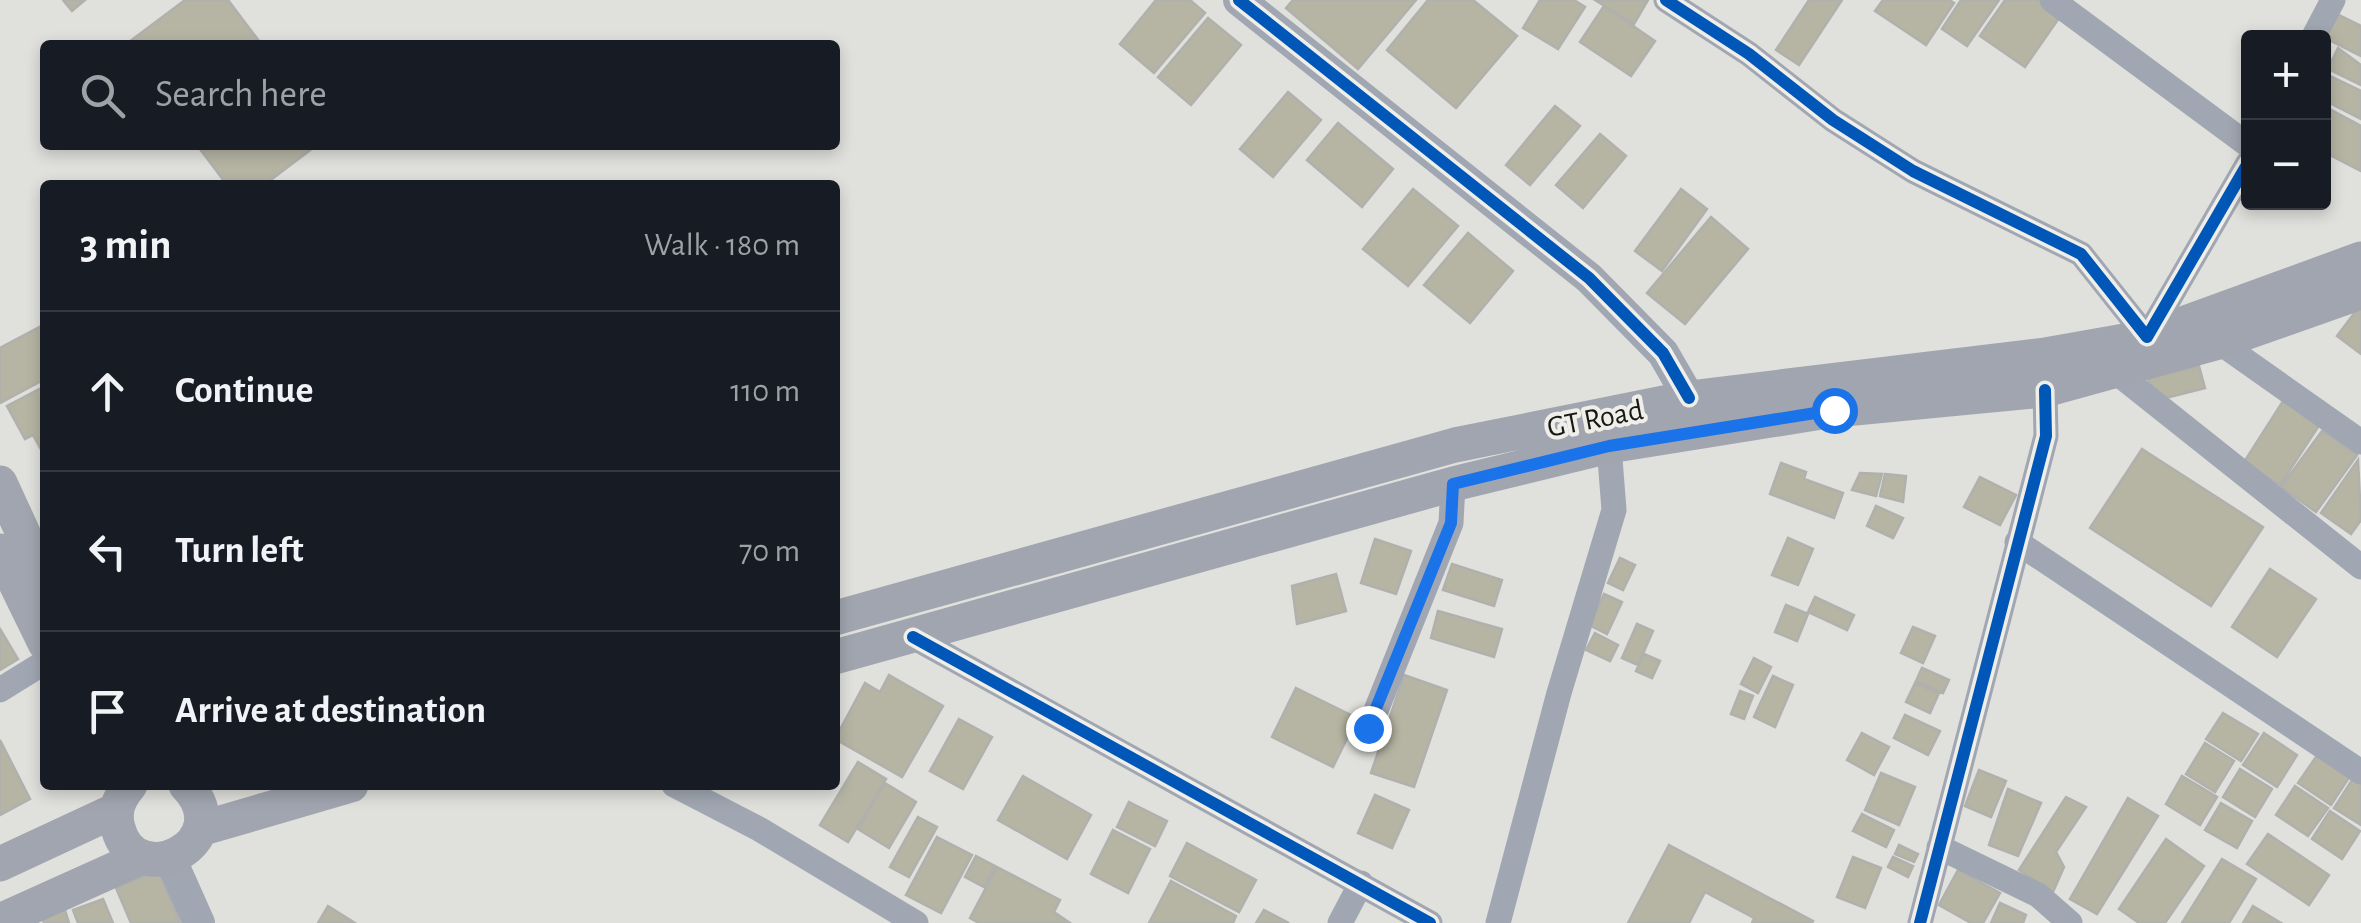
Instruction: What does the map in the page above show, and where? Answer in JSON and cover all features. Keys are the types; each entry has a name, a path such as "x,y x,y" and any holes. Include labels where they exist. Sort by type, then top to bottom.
{"main road":[{"name":"GT Road","path":"840,617 1455,444 1689,398 2045,355 2147,337 2361,259"},
{"path":"840,657 1453,484 1609,446 1834,410 2046,390 2220,342 2361,292"},
{"path":"0,483 40,570"},
{"path":"0,551 40,633"},
{"path":"0,921 156,857 184,852 200,829 199,804 189,790"},
{"path":"200,829 334,790"},
{"path":"121,794 121,838 156,857"},
{"path":"0,864 121,794"}],"street":[{"path":"1239,0 1588,278 1663,353 1689,398"},
{"path":"2052,0 2241,140"},
{"path":"2318,30 2333,0"},
{"path":"1680,4 1833,120 1913,171 2081,254 2147,337 2241,175"},
{"path":"2220,342 2361,442"},
{"path":"2117,373 2361,566"},
{"path":"1920,923 2046,436 2046,390"},
{"path":"1498,923 1558,693 1614,510 1609,446"},
{"path":"1368,728 1451,523 1453,484"},
{"path":"2018,542 2361,772"},
{"path":"912,637 1430,923"},
{"path":"0,690 40,665"},
{"path":"683,790 759,830 877,914 916,923"},
{"path":"1940,847 2038,895 2070,923"},
{"path":"156,857 199,923"},
{"path":"1340,923 1361,883"}],"building":[{"path":"63,0 85,0 72,11"},
{"path":"185,0 228,0 258,40 132,40"},
{"path":"1156,0 1190,0 1205,13 1154,73 1120,44"},
{"path":"1293,0 1416,0 1358,69 1286,8"},
{"path":"1428,0 1473,0 1517,36 1456,108 1387,50"},
{"path":"1540,0 1574,0 1585,7 1558,49 1523,28"},
{"path":"1595,0 1648,0 1634,24"},
{"path":"1809,0 1842,0 1799,65 1776,50"},
{"path":"1883,0 1954,3 1926,45 1875,11"},
{"path":"1961,0 1999,0 1967,46 1942,29"},
{"path":"2005,0 2055,0 2066,8 2025,67 1980,36"},
{"path":"1604,6 1655,41 1631,76 1580,42"},
{"path":"2337,14 2361,26 2361,56 2331,41 2329,30"},
{"path":"1208,18 1241,45 1191,105 1158,77"},
{"path":"2338,48 2361,65 2361,85 2331,70"},
{"path":"2331,76 2361,91 2361,119 2331,104"},
{"path":"1288,92 1321,120 1273,177 1240,149"},
{"path":"1555,106 1580,126 1530,185 1506,165"},
{"path":"2331,110 2361,126 2361,171 2331,156"},
{"path":"1338,123 1393,169 1362,207 1307,160"},
{"path":"1600,134 1626,156 1583,208 1556,185"},
{"path":"201,150 310,150 271,180 223,180"},
{"path":"1413,189 1458,226 1408,286 1363,249"},
{"path":"1681,189 1707,209 1662,271 1635,251"},
{"path":"1711,217 1748,249 1685,324 1647,293"},
{"path":"1468,233 1513,271 1470,323 1424,285"},
{"path":"2361,309 2361,354 2337,336"},
{"path":"40,327 40,382 0,403 0,348"},
{"path":"2199,366 2205,388 2154,401 2148,379"},
{"path":"40,389 40,448 33,435 25,439 7,406"},
{"path":"2285,398 2322,421 2280,485 2244,462"},
{"path":"2322,431 2357,455 2316,512 2281,487"},
{"path":"2142,449 2263,527 2211,606 2090,528"},
{"path":"2358,460 2361,520 2351,534 2321,513"},
{"path":"1781,463 1806,472 1804,479 1843,493 1834,518 1770,494"},
{"path":"1860,473 1882,474 1876,496 1852,490"},
{"path":"1885,474 1906,476 1903,502 1880,496"},
{"path":"1980,477 2016,495 2000,525 1964,507"},
{"path":"1876,506 1903,518 1893,538 1867,526"},
{"path":"1788,538 1813,549 1798,585 1772,575"},
{"path":"1375,539 1411,551 1396,594 1361,583"},
{"path":"1620,558 1635,565 1623,590 1608,583"},
{"path":"1452,564 1502,580 1494,606 1443,590"},
{"path":"2270,569 2316,599 2277,657 2232,627"},
{"path":"1336,574 1346,611 1297,624 1292,586"},
{"path":"1604,594 1622,602 1607,634 1589,625"},
{"path":"1815,597 1854,615 1847,630 1808,612"},
{"path":"1786,605 1808,614 1797,641 1775,632"},
{"path":"1438,611 1502,629 1494,657 1431,638"},
{"path":"1637,624 1653,631 1638,665 1622,658"},
{"path":"1913,627 1935,636 1923,663 1901,653"},
{"path":"0,629 18,659 0,670"},
{"path":"1595,633 1618,645 1610,661 1586,650"},
{"path":"1644,654 1660,661 1652,678 1636,671"},
{"path":"1754,658 1771,667 1758,693 1741,684"},
{"path":"1922,668 1949,680 1943,693 1916,681"},
{"path":"889,675 943,706 902,777 840,742 840,730 865,683 880,692"},
{"path":"1404,675 1447,690 1414,787 1371,773"},
{"path":"1773,676 1793,685 1775,727 1754,717"},
{"path":"1915,683 1939,693 1930,713 1906,702"},
{"path":"1296,688 1357,718 1333,767 1272,737"},
{"path":"1740,691 1753,696 1744,719 1731,714"},
{"path":"2223,713 2258,734 2241,761 2206,739"},
{"path":"1905,715 1940,731 1928,755 1894,738"},
{"path":"959,719 992,737 963,789 930,771"},
{"path":"1862,733 1889,747 1874,775 1847,760"},
{"path":"2264,733 2297,755 2277,787 2243,765"},
{"path":"0,740 30,799 0,815"},
{"path":"2205,743 2234,761 2215,792 2186,774"},
{"path":"2318,754 2350,776 2331,805 2298,783"},
{"path":"858,762 886,779 848,842 820,825"},
{"path":"2240,769 2272,789 2255,817 2223,797"},
{"path":"1979,770 2006,781 1991,817 1965,806"},
{"path":"1881,773 1915,787 1899,825 1865,810"},
{"path":"1023,776 1091,815 1067,859 998,820"},
{"path":"2182,776 2217,797 2200,825 2166,804"},
{"path":"2354,777 2361,781 2361,825 2334,808"},
{"path":"885,783 916,802 889,848 858,829"},
{"path":"2295,786 2328,808 2308,836 2276,815"},
{"path":"2008,789 2041,803 2018,856 1989,845"},
{"path":"1375,795 1409,810 1392,848 1358,833"},
{"path":"2066,797 2086,807 2056,852 2064,867 2053,892 2019,870"},
{"path":"2128,798 2158,816 2097,914 2070,899"},
{"path":"1129,802 1167,821 1155,846 1117,827"},
{"path":"2221,803 2252,821 2237,848 2205,830"},
{"path":"2330,811 2360,831 2342,859 2312,839"},
{"path":"1862,814 1894,830 1886,847 1853,831"},
{"path":"918,817 937,827 909,877 890,867"},
{"path":"1113,830 1150,849 1128,893 1091,874"},
{"path":"2268,834 2329,875 2309,905 2247,864"},
{"path":"937,837 972,855 941,913 906,895"},
{"path":"2166,839 2204,866 2165,923 2139,923 2119,909"},
{"path":"1187,843 1256,880 1239,912 1170,876"},
{"path":"1669,845 1812,923 1752,923 1754,918 1705,892 1689,923 1628,923"},
{"path":"1899,845 1918,854 1914,862 1895,854"},
{"path":"976,856 995,866 984,887 965,877"},
{"path":"1853,857 1881,868 1865,908 1837,897"},
{"path":"1893,857 1913,866 1908,877 1888,867"},
{"path":"2222,859 2256,879 2229,923 2182,923"},
{"path":"997,867 1060,900 1054,912 1070,923 979,923 970,918"},
{"path":"158,870 180,923 131,923 116,888"},
{"path":"1958,870 2000,893 1983,923 1971,923 1939,905"},
{"path":"1171,881 1236,916 1233,923 1149,923"},
{"path":"103,899 113,923 78,923 73,910"},
{"path":"2000,903 2026,915 2023,923 1991,923"},
{"path":"328,906 355,923 318,923"},
{"path":"2253,906 2281,923 2243,923"},
{"path":"64,907 69,923 44,923 41,914"},
{"path":"1264,910 1289,923 1256,923"}],"cycle path":[{"path":"1239,0 1589,278 1663,353 1689,398"},
{"path":"1666,0 1749,54 1833,120 1913,171 2081,254 2147,337 2241,175"},
{"path":"1920,923 2046,436 2045,390"},
{"path":"913,637 1430,923"}],"route":[{"path":"1368,728 1451,523 1453,484 1609,446 1834,410"}]}
